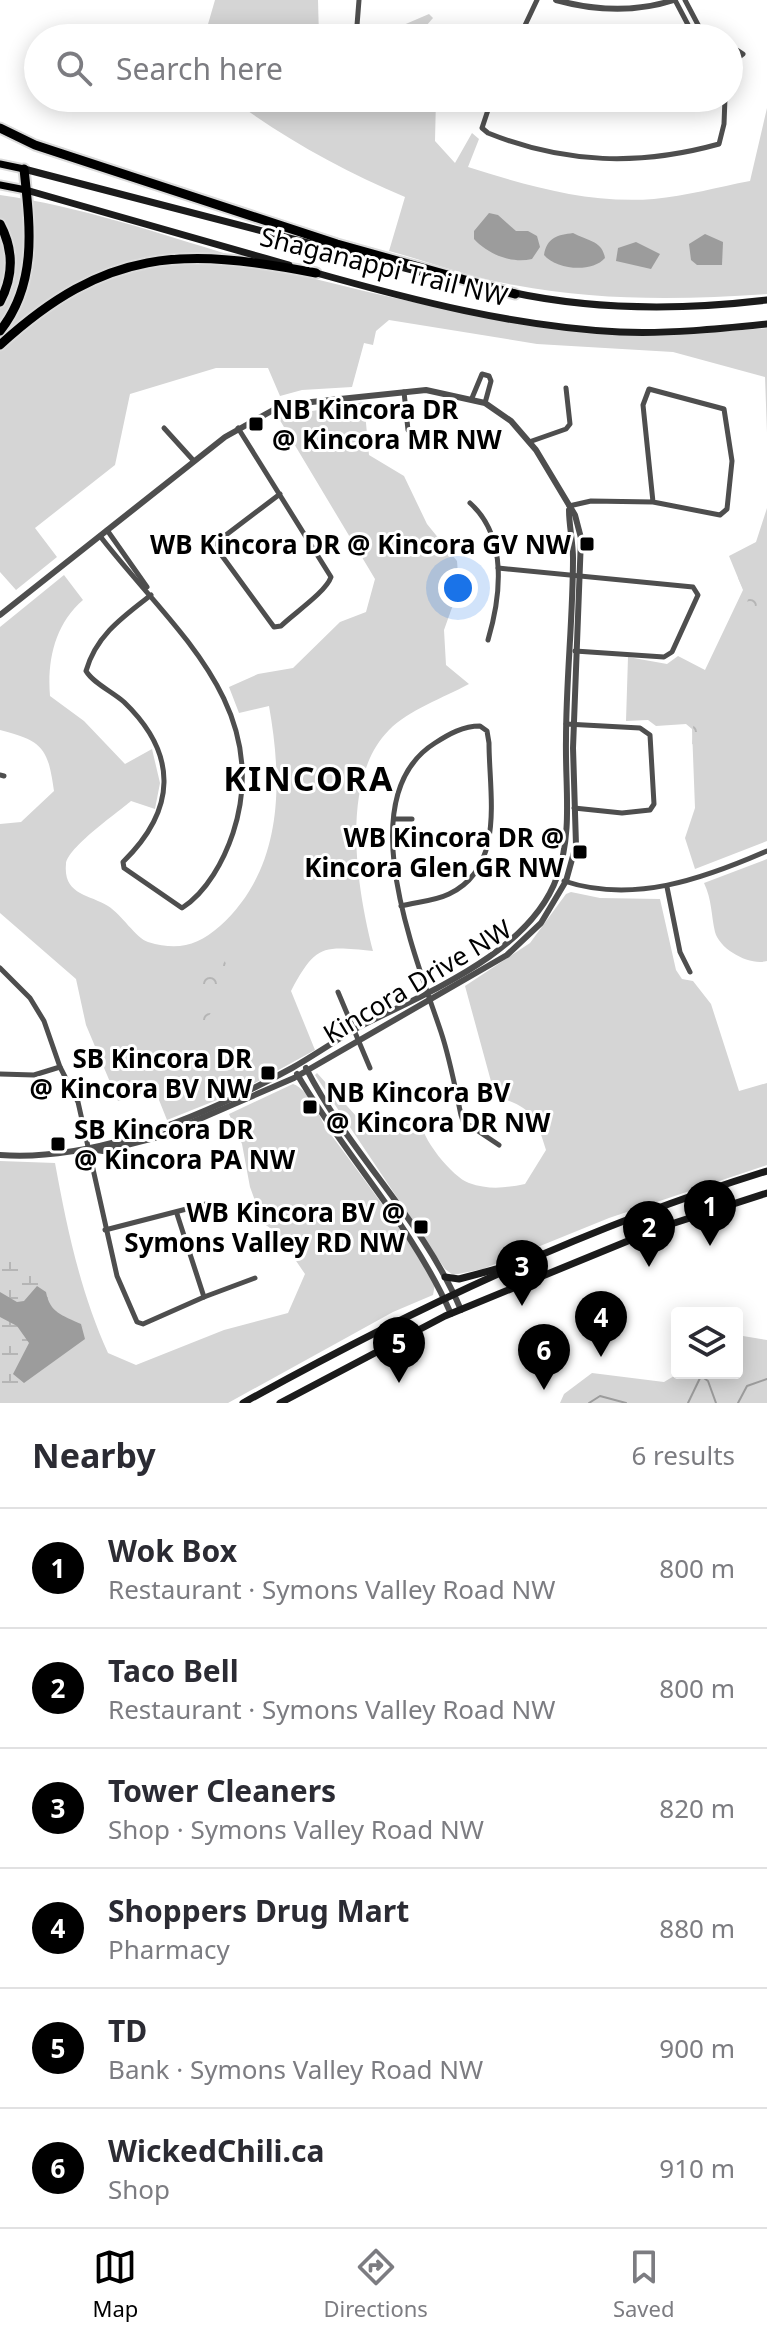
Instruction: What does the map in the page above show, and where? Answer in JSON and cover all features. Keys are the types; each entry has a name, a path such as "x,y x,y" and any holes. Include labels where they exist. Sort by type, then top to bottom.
{"highway":[{"path":"0,128 35,145 337,244 515,294"},
{"path":"0,331 18,303 27,274 24,169"},
{"path":"0,224 7,241 10,266 7,288 0,302"},
{"path":"0,345 51,301 88,281 139,264 213,257 316,273"}],"main road":[{"name":"Shaganappi Trail NW","path":"0,164 515,294 584,302 682,306 767,300"},
{"name":"Shaganappi Trail NW","path":"0,185 316,273 470,311 569,328 659,332 767,324"},
{"path":"243,1403 392,1322 521,1262 617,1222 767,1171"},
{"path":"280,1403 451,1314 660,1228 767,1193"},
{"path":"445,1277 459,1279 521,1262"}],"street":[{"path":"357,24 359,0"},
{"path":"526,24 537,0"},
{"path":"556,0 611,10 644,8 674,0 687,24"},
{"path":"685,0 698,24"},
{"path":"487,112 482,128 488,133 553,154 614,160 661,157 719,144 724,112"},
{"path":"472,398 478,379 482,374 489,376 491,381 485,403"},
{"path":"529,442 566,429 570,424 566,388"},
{"path":"569,506 591,501 653,502 720,515 727,509 732,461 724,409 649,389 645,392 643,405 653,502"},
{"name":"Kincora Drive NW","path":"0,615 193,460 238,428 275,409 302,403 426,390 485,403 511,421 529,442 569,506 581,538 577,651 570,724 577,808 576,845 566,881 549,913 519,947 298,1076 158,1137 103,1151 91,1149"},
{"path":"404,392 408,430"},
{"path":"164,428 193,460"},
{"path":"238,428 280,494 331,577 328,587 304,603 281,626 274,627 217,549 218,541 280,494"},
{"path":"470,503 492,530 498,568 488,640"},
{"name":"Kincora Drive NW","path":"0,1155 44,1156 91,1149 173,1122 293,1067 427,992 512,940 541,909 557,878 566,846 573,574 569,506"},
{"path":"107,530 224,695 234,718 239,752 239,803 228,847 206,884 182,908 124,868 123,862 145,841 157,820 165,785 163,766 157,746 139,719 86,671 91,655 105,634 151,595"},
{"path":"100,536 151,595"},
{"path":"498,568 663,581 693,587 698,595 672,652 664,657 569,651"},
{"path":"568,808 635,813 650,810 654,804 650,735 640,728 570,724"},
{"path":"401,906 448,894 469,880 483,858 491,829 487,731 476,726 464,728 416,756 399,784 394,819 401,906 406,933 452,1072 463,1121 499,1145"},
{"path":"394,819 412,819"},
{"path":"557,878 605,890 667,887 767,851"},
{"path":"667,887 680,952 690,972"},
{"path":"0,968 37,1009 78,1102 91,1149 105,1230 117,1276 137,1322 143,1324 255,1278"},
{"path":"338,992 370,1068"},
{"path":"302,1062 336,1118 413,1223 461,1310"},
{"path":"0,1074 34,1075 60,1067"},
{"path":"293,1067 337,1137 395,1212 451,1314"},
{"path":"105,1230 177,1214 206,1204"},
{"path":"177,1214 204,1297"}],"green space":[{"path":"215,0 318,0 319,24 208,24"},
{"path":"429,14 433,18 428,24 406,24"},
{"path":"767,108 767,294 672,298 577,294 498,282 389,251 405,197 314,153 250,112 436,112 435,141 455,163 472,133 479,139 468,167 559,192 630,200 678,196 750,181"},
{"path":"0,195 118,221 311,278 482,315 537,324 649,333 767,328 767,433 765,377 673,352 537,344 389,320 376,331 373,345 364,343 352,387 302,390 280,396 268,368 216,368 130,394 115,465 35,528 57,557 16,590 0,572"},
{"path":"364,402 369,455 404,476 427,524 457,561 459,588 444,630 446,665 469,684 406,716 389,730 373,751 363,777 356,836 362,897 373,951 331,949 322,952 307,964 291,991 315,1050 242,1090 167,1120 155,1090 118,1101 86,1025 76,979 0,913 0,824 21,822 54,791 49,765 41,748 26,738 0,730 0,627 64,575 83,600 59,631 50,669 50,696 84,721 125,764 152,749 160,783 155,809 131,801 75,849 66,864 66,874 73,888 113,910 148,942 178,946 203,938 220,926 241,903 256,879 267,852 273,824 276,765 269,706 239,713 229,687 258,674 293,668 340,622 366,612 375,579 278,417"},
{"path":"767,508 767,841 695,869 685,838 695,808 692,729 686,724 656,726 648,720 626,721 628,657 667,664 678,656 705,670 743,590 729,556 756,542"},
{"path":"738,578 756,582 758,602 753,615 746,607 748,599"},
{"path":"708,713 707,736 699,746 692,744 694,715 704,719"},
{"path":"767,859 767,961 760,962 736,955 718,939 704,883"},
{"path":"571,892 600,898 660,899 676,970 682,979 693,981 711,1004 739,1091 767,1083 767,1165 609,1218 483,1269 453,1275 445,1269 315,1075 317,1073 367,1128 400,1125 420,1115 424,1133 437,1154 454,1173 469,1183 497,1188 525,1184 546,1150 539,1128 530,1114 517,1104 495,1096 465,986 530,943 566,894"},
{"path":"223,957 233,980 208,1017 211,1039 208,1040 200,1018 199,994 206,972"},
{"path":"293,1084 309,1098 329,1132 410,1244 435,1284 433,1295 393,1312 228,1403 0,1403 0,1161 55,1163 76,1259 98,1330 108,1353 136,1365 224,1330 288,1313 305,1274 277,1233 263,1223 250,1187 242,1144 229,1114"},
{"path":"0,1243 38,1269 45,1281 49,1305 56,1314 81,1324 85,1333 81,1344 37,1373 6,1403 0,1403"},
{"path":"743,1336 767,1340 767,1403 560,1403 564,1394 592,1373 664,1382 671,1378 743,1379"}],"shaded area":[{"path":"489,213 498,215 516,231 528,231 537,236 540,247 532,259 516,260 500,256 474,239 474,231"},
{"path":"573,233 597,244 605,258 592,266 574,268 557,264 544,255 554,238"},
{"path":"705,234 723,242 722,265 697,265 691,260 689,244"},
{"path":"636,242 660,254 651,269 616,261 618,248"},
{"path":"37,1286 46,1292 50,1305 58,1312 81,1324 85,1339 24,1383 13,1374 29,1343 17,1326 0,1317 0,1292 17,1302 24,1301"}],"waterway":[{"path":"688,1403 701,1376 708,1381 716,1403"},
{"path":"738,1403 747,1386 767,1379"},
{"path":"589,1403 600,1396 626,1403"}],"place":[{"name":"NB Kincora DR @ Kincora MR NW","path":"256,424"},
{"name":"WB Kincora DR @ Kincora GV NW","path":"587,544"},
{"name":"WB Kincora DR @ Kincora Glen GR NW","path":"580,852"},
{"name":"SB Kincora DR @ Kincora BV NW","path":"268,1073"},
{"name":"NB Kincora BV @ Kincora DR NW","path":"310,1107"},
{"name":"SB Kincora DR @ Kincora PA NW","path":"58,1144"},
{"name":"WB Kincora BV @ Symons Valley RD NW","path":"421,1227"},
{"name":"Wok Box","path":"710,1246"},
{"name":"Taco Bell","path":"649,1267"},
{"name":"Tower Cleaners","path":"522,1306"},
{"name":"Shoppers Drug Mart","path":"601,1357"},
{"name":"TD","path":"399,1383"},
{"name":"WickedChili.ca","path":"544,1390"}],"district":[{"name":"KINCORA","path":"309,778"}]}
